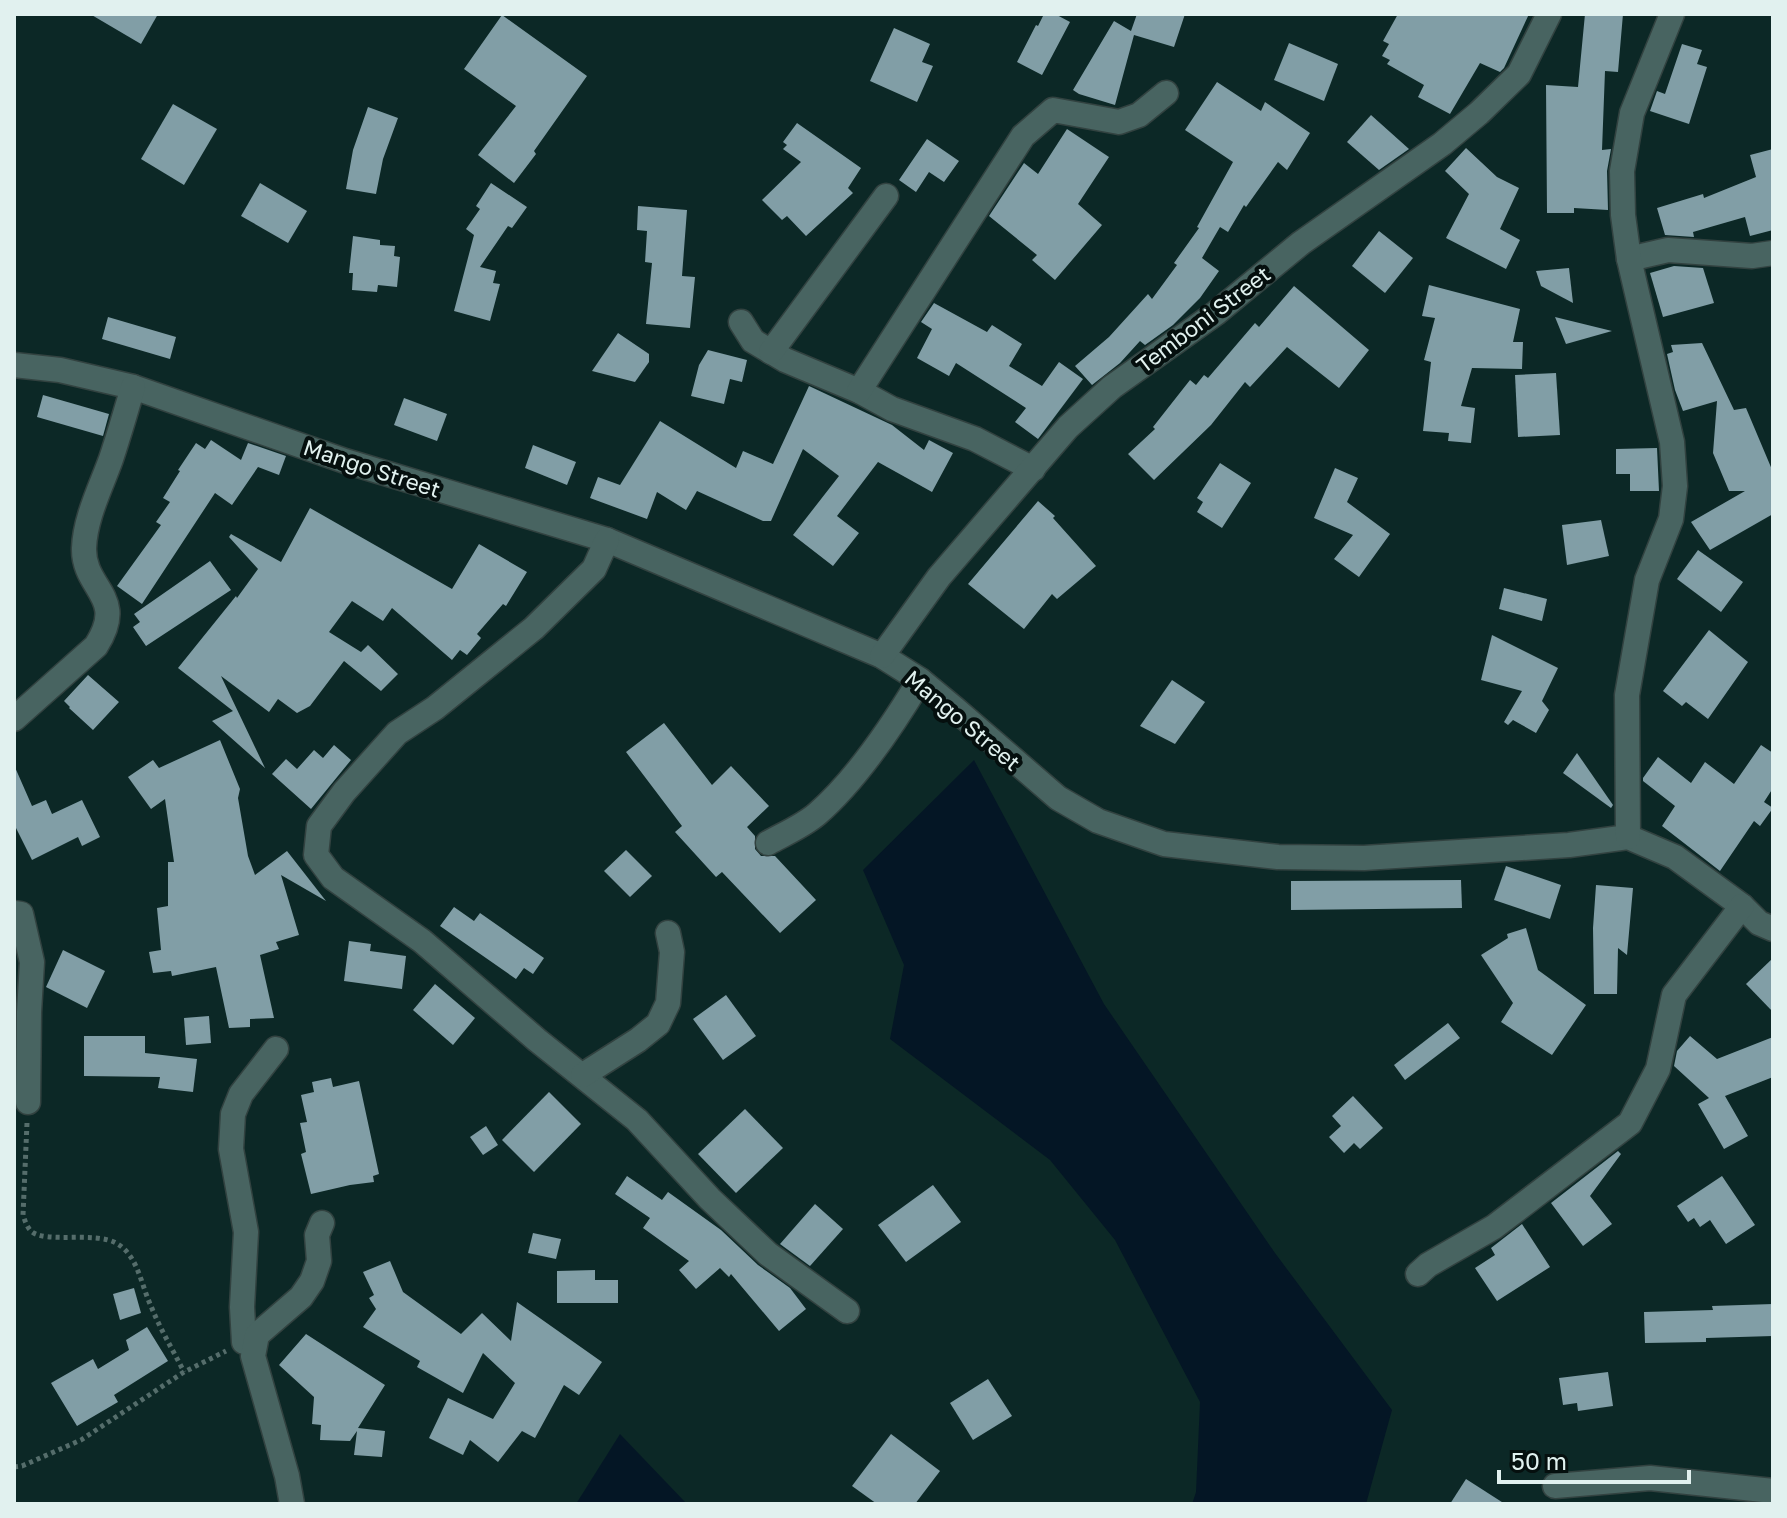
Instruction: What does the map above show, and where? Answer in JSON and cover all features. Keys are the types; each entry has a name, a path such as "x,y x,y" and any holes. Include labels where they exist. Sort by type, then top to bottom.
{"street":[{"name":"Temboni Street","path":"882,656 939,577 1068,427 1112,387 1216,313 1301,243 1442,144 1479,113 1519,74 1549,14"},
{"path":"1418,1274 1494,1227 1630,1123 1658,1069 1674,995 1762,917 1675,857 1628,837 1627,695 1647,580 1671,519 1675,486 1672,442 1629,259 1623,215 1622,171 1632,113 1672,14"},
{"path":"859,391 1023,136 1053,110 1119,122 1139,115 1166,93"},
{"path":"771,352 886,196"},
{"path":"1629,259 1668,250 1752,256 1773,253"},
{"path":"741,322 753,341 812,374 859,391 892,409 975,439 1033,469"},
{"name":"Mango Street","path":"14,365 60,370 133,387 345,461 607,540 882,656 920,680 1058,798 1098,821 1164,844 1278,857 1364,858 1569,845 1628,837"},
{"path":"14,719 96,646 103,634 107,608 104,594 87,570 84,544 133,387"},
{"path":"607,540 594,569 534,628 435,708 397,733 344,792 319,826 316,855 333,878 422,941 537,1040 637,1120 710,1199 768,1254 847,1311"},
{"path":"768,843 815,817 837,794 886,734 920,680"},
{"path":"14,913 21,914 32,962 28,1102"},
{"path":"583,1075 658,1024 668,1003 672,952 668,933"},
{"path":"244,1342 242,1307 246,1232 231,1149 233,1114 241,1094 276,1049"},
{"path":"292,1504 253,1356 257,1335 301,1297 312,1281 319,1261 317,1235 322,1223"},
{"path":"1555,1486 1650,1478 1773,1491"}],"path":[{"path":"28,1102 23,1215 28,1227 34,1234 43,1236 95,1237 117,1243 138,1267 150,1305 184,1372"},
{"path":"14,1467 81,1440 184,1372 244,1342"}],"water":[{"path":"974,760 1104,1004 1275,1253 1392,1410 1366,1504 1192,1504 1196,1492 1200,1402 1115,1240 1050,1160 890,1039 904,965 863,870"},
{"path":"620,1434 687,1504 576,1504"}],"building":[{"path":"90,14 158,14 141,44"},
{"path":"1044,14 1055,14 1070,22 1042,75 1017,62"},
{"path":"1137,14 1185,14 1174,47 1134,35 1115,105 1073,90 1114,21 1131,31"},
{"path":"1398,14 1529,14 1504,68 1500,72 1480,63 1450,114 1418,97 1424,85 1387,64 1390,60 1382,56 1389,44 1383,41"},
{"path":"1585,14 1623,14 1618,72 1605,71 1602,150 1611,149 1607,171 1608,210 1574,208 1574,213 1547,213 1546,85 1578,87"},
{"path":"502,15 587,76 514,183 478,155 516,106 464,69"},
{"path":"894,28 930,44 922,62 933,66 917,102 870,81"},
{"path":"1289,43 1338,64 1324,101 1274,80"},
{"path":"1682,44 1702,50 1697,64 1707,67 1689,124 1650,111 1657,91 1665,94"},
{"path":"1217,82 1261,111 1265,102 1310,133 1287,170 1278,162 1246,207 1244,205 1228,232 1220,227 1202,258 1219,271 1200,298 1173,325 1145,345 1140,341 1120,363 1092,385 1075,366 1109,337 1148,294 1152,299 1199,228 1233,162 1185,130"},
{"path":"173,104 217,129 184,185 141,159"},
{"path":"368,107 398,118 383,159 376,194 346,189 353,150"},
{"path":"1371,115 1409,149 1379,170 1347,142"},
{"path":"797,123 861,168 848,188 853,193 806,236 787,216 782,220 762,200 801,162 783,149 787,145 783,142"},
{"path":"1067,129 1109,157 1078,204 1102,225 1055,280 1032,260 1037,255 989,216 1024,163 1038,174"},
{"path":"927,139 959,161 944,182 929,172 916,192 899,180"},
{"path":"1466,148 1497,177 1519,188 1500,229 1520,240 1506,269 1446,238 1469,194 1445,171"},
{"path":"1773,149 1773,230 1750,236 1745,217 1693,232 1694,237 1665,235 1657,208 1703,194 1704,198 1756,177 1750,155"},
{"path":"260,183 307,211 288,243 241,216"},
{"path":"491,183 527,207 512,228 508,226 480,267 496,271 493,283 500,284 490,321 454,311 474,235 466,229 480,209 476,206"},
{"path":"638,206 687,210 682,276 695,277 690,328 646,324 652,263 645,262 647,231 637,230"},
{"path":"1379,231 1413,258 1385,293 1352,266"},
{"path":"353,236 380,240 380,245 395,246 394,256 400,257 397,287 378,285 377,292 352,290 353,273 349,273"},
{"path":"1674,266 1703,268 1714,303 1663,317 1650,273"},
{"path":"1569,268 1573,303 1541,286 1536,271"},
{"path":"1429,285 1520,309 1513,342 1523,342 1522,369 1472,368 1461,406 1475,408 1471,443 1448,441 1449,433 1423,431 1431,362 1424,360 1435,318 1422,316"},
{"path":"1294,286 1369,350 1339,388 1287,347 1250,387 1245,382 1211,425 1154,480 1128,454 1155,429 1153,427 1190,380 1196,385 1204,375 1208,378 1255,323 1259,327"},
{"path":"934,303 987,332 992,325 1022,344 1009,366 1042,386 1059,362 1083,379 1038,439 1015,422 1026,408 956,363 949,376 917,358 932,329 921,322"},
{"path":"108,317 176,337 170,359 102,339"},
{"path":"1555,317 1612,331 1566,344"},
{"path":"618,333 649,354 649,362 635,382 592,371"},
{"path":"1702,343 1734,410 1746,408 1773,472 1773,514 1710,550 1691,522 1745,491 1729,491 1713,453 1717,401 1683,411 1675,390 1667,354 1673,352 1671,345"},
{"path":"708,350 747,360 742,382 730,379 724,404 691,396 699,365"},
{"path":"1556,373 1560,435 1518,437 1515,375"},
{"path":"809,386 892,425 924,450 929,440 953,453 932,492 878,462 837,516 859,533 833,566 793,535 839,476 803,449 771,521 763,521 697,491 686,510 657,492 647,519 590,498 598,477 620,485 660,421 736,468 743,451 773,464"},
{"path":"43,395 109,414 103,436 37,417"},
{"path":"404,398 447,414 437,441 394,425"},
{"path":"211,440 241,460 248,443 286,456 279,475 258,467 232,505 215,493 142,604 117,586 161,525 156,522 170,502 163,498 178,470 196,443 205,449"},
{"path":"533,445 576,462 567,485 525,468"},
{"path":"1657,448 1659,491 1630,491 1630,474 1616,474 1616,449"},
{"path":"1220,463 1251,483 1222,528 1197,512 1203,502 1197,498"},
{"path":"1335,468 1358,478 1347,502 1390,534 1359,577 1334,559 1353,535 1314,518"},
{"path":"1038,501 1055,516 1053,518 1096,566 1057,599 1052,594 1024,629 968,584"},
{"path":"310,508 452,589 479,544 527,572 506,606 503,604 477,634 481,638 467,655 460,650 452,660 392,608 383,621 352,601 329,632 361,652 368,645 398,674 381,691 344,661 310,706 297,713 278,699 269,712 221,676 265,768 212,721 233,711 178,668 258,569 229,537 231,534 281,562"},
{"path":"1601,520 1609,556 1567,565 1562,525"},
{"path":"1698,550 1743,582 1721,612 1677,579"},
{"path":"210,561 231,590 146,646 133,627 140,622 134,614"},
{"path":"1504,588 1547,599 1542,621 1499,609"},
{"path":"1709,630 1748,662 1708,719 1686,702 1682,706 1663,691"},
{"path":"1492,635 1558,668 1542,701 1549,710 1536,733 1513,720 1508,725 1504,722 1522,691 1481,680"},
{"path":"88,675 119,702 93,730 64,701"},
{"path":"1172,680 1205,702 1175,744 1140,726"},
{"path":"664,723 712,785 731,766 769,806 747,827 755,836 755,849 761,856 775,856 816,900 780,933 722,872 716,877 675,832 682,826 626,752"},
{"path":"220,740 240,789 238,798 248,856 255,875 287,851 326,901 281,875 299,935 276,942 279,949 260,955 274,1018 250,1019 250,1027 229,1028 216,967 172,976 171,971 153,973 149,952 161,950 157,908 168,906 168,862 174,862 165,799 151,809 128,777 153,760 159,768"},
{"path":"334,745 351,760 311,809 272,774 286,759 297,769 314,750 323,758"},
{"path":"1761,745 1773,753 1773,788 1764,802 1773,808 1760,826 1754,821 1720,871 1662,826 1675,806 1643,778 1658,757 1691,783 1705,762 1734,784"},
{"path":"1577,753 1613,805 1611,808 1563,773"},
{"path":"14,765 32,806 46,800 52,814 82,800 100,837 82,846 78,837 32,860 14,824"},
{"path":"626,850 652,876 630,897 604,871"},
{"path":"1506,866 1561,885 1550,919 1494,900"},
{"path":"1461,880 1462,908 1291,910 1291,881"},
{"path":"1596,885 1633,888 1627,955 1618,948 1617,994 1594,994"},
{"path":"454,907 474,921 480,913 544,958 533,974 524,968 516,979 440,926"},
{"path":"1526,928 1538,970 1586,1005 1552,1055 1501,1022 1513,1003 1481,955 1508,938 1507,934"},
{"path":"349,941 371,944 370,951 406,956 402,989 344,981"},
{"path":"63,950 105,971 87,1008 46,987"},
{"path":"1773,958 1773,1012 1746,984"},
{"path":"435,984 475,1018 453,1045 413,1010"},
{"path":"726,995 756,1036 723,1060 693,1019"},
{"path":"209,1016 211,1043 186,1045 184,1018"},
{"path":"1448,1023 1460,1038 1405,1080 1394,1065"},
{"path":"84,1036 145,1036 145,1053 197,1059 193,1092 158,1088 160,1077 84,1076"},
{"path":"1690,1036 1717,1059 1773,1037 1773,1077 1725,1096 1748,1136 1724,1149 1698,1104 1709,1098 1674,1066 1677,1051"},
{"path":"331,1078 333,1087 359,1081 379,1174 373,1176 374,1182 311,1194 301,1154 306,1152 300,1123 307,1122 301,1095 314,1092 312,1082"},
{"path":"549,1092 581,1124 534,1172 502,1140"},
{"path":"1353,1096 1383,1128 1360,1149 1354,1143 1344,1153 1329,1137 1341,1126 1332,1116"},
{"path":"745,1109 783,1148 736,1193 698,1154"},
{"path":"486,1126 498,1145 483,1155 470,1137"},
{"path":"1618,1151 1621,1154 1590,1196 1612,1224 1583,1246 1551,1203"},
{"path":"627,1176 662,1200 668,1192 721,1230 758,1265 790,1288 806,1309 779,1331 731,1274 729,1277 720,1268 696,1289 679,1270 689,1261 643,1228 650,1218 615,1194"},
{"path":"1722,1176 1755,1225 1726,1244 1710,1220 1700,1227 1694,1218 1688,1222 1677,1206"},
{"path":"933,1185 961,1222 906,1262 878,1225"},
{"path":"815,1204 843,1229 810,1266 780,1244"},
{"path":"1522,1224 1550,1267 1497,1301 1475,1268 1495,1255 1491,1248"},
{"path":"533,1233 561,1239 556,1259 528,1253"},
{"path":"390,1261 403,1292 461,1334 482,1313 511,1341 517,1302 602,1362 579,1395 564,1385 535,1438 522,1431 498,1462 470,1440 463,1455 429,1438 448,1398 493,1419 515,1383 483,1353 463,1393 417,1367 420,1361 363,1327 376,1309 369,1298 374,1295 363,1272"},
{"path":"595,1270 595,1280 618,1280 618,1303 557,1303 557,1271"},
{"path":"134,1288 141,1313 120,1320 113,1294"},
{"path":"1773,1304 1773,1336 1645,1343 1644,1312"},
{"path":"147,1327 168,1361 114,1395 118,1402 77,1426 51,1383 93,1359 98,1369 129,1350 126,1340"},
{"path":"306,1334 385,1385 358,1428 385,1431 382,1457 354,1455 357,1431 350,1441 320,1440 321,1425 312,1424 314,1397 279,1365"},
{"path":"1608,1372 1613,1406 1578,1411 1577,1403 1563,1405 1559,1378"},
{"path":"988,1379 1012,1416 973,1440 950,1403"},
{"path":"891,1434 940,1471 915,1504 877,1504 852,1486"},
{"path":"1466,1479 1505,1504 1450,1504"}]}
